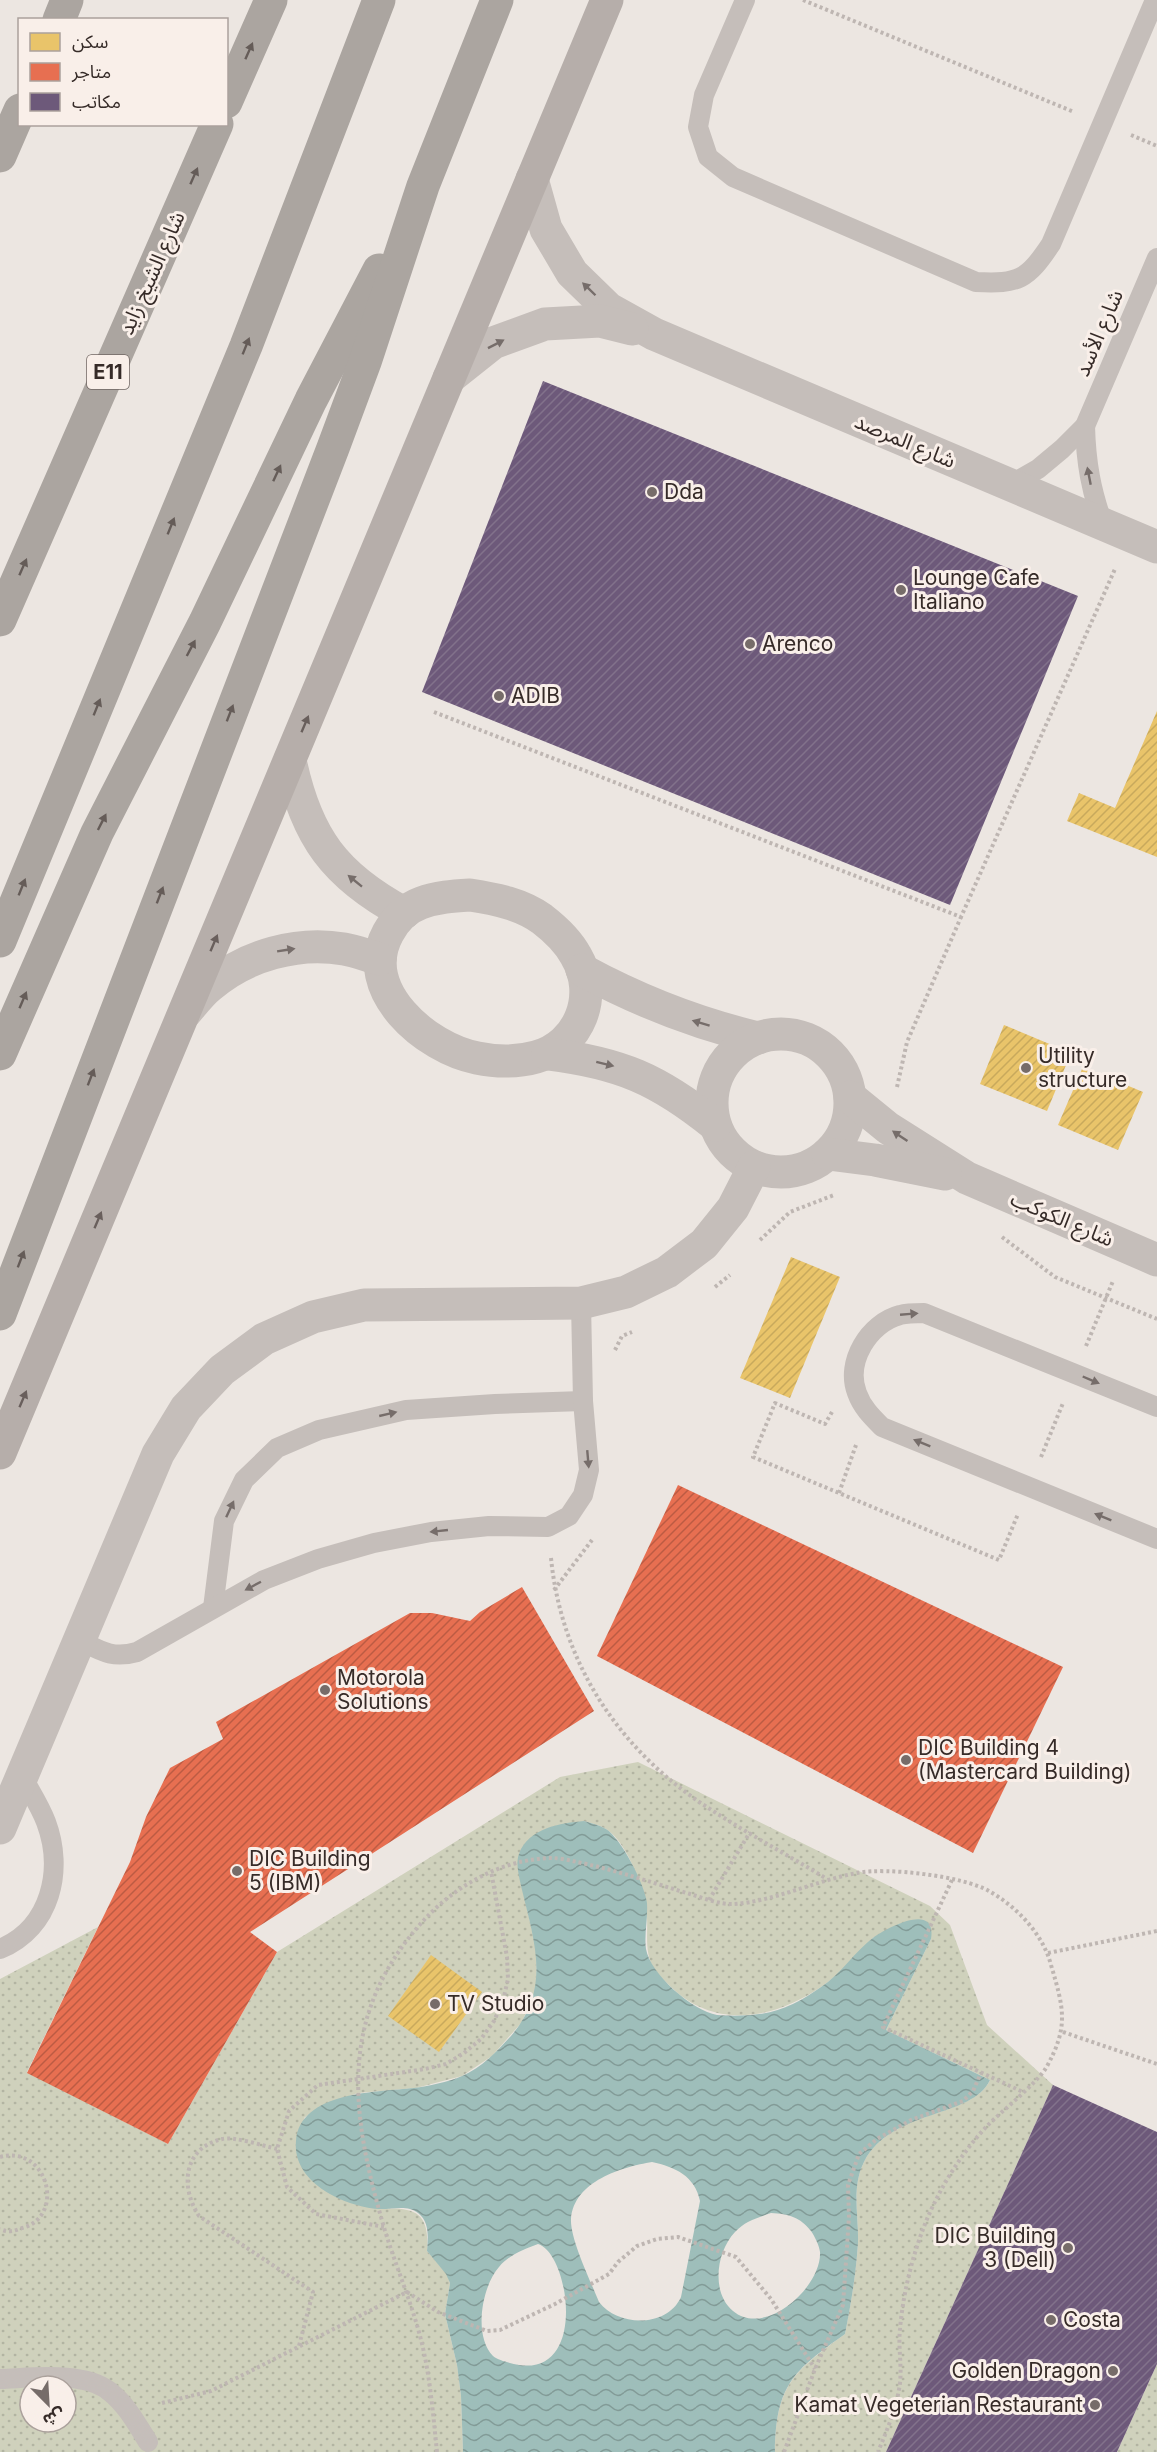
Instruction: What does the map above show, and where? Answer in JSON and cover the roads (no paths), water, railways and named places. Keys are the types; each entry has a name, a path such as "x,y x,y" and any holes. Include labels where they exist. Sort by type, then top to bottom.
{"highway":[{"path":"60,18 67,0"},
{"path":"228,97 271,0"},
{"path":"0,941 246,346 379,0"},
{"path":"0,1314 333,448 423,186 497,0"},
{"path":"0,156 18,115"},
{"name":"شارع الشيخ زايد","path":"0,620 216,126"},
{"path":"0,1054 97,833 205,622 311,400 423,186"}],"main road":[{"path":"0,1454 606,0"}],"street":[{"name":"شارع المرصد","path":"532,179 546,229 572,273 609,309 654,334 1130,536"},
{"name":"شارع المرصد","path":"449,378 493,344 545,324 600,321 654,334"},
{"path":"290,760 297,793 305,814 327,852 349,877 375,897 404,913"},
{"path":"470,895 511,904 541,919 561,936 576,956 582,970 586,990 584,1010 577,1028 564,1043 548,1054 529,1059 503,1061 477,1058 452,1050 429,1038 409,1021 392,1001 383,980 380,959 383,942 404,913 420,904 444,897 470,895"},
{"path":"185,1012 210,986 240,966 273,952 309,947 345,949 380,959"},
{"path":"582,970 650,1005 721,1029 758,1038"},
{"path":"548,1054 584,1058 620,1068 654,1082 686,1101 715,1125 730,1150 754,1167 774,1172 793,1171 812,1165 828,1154 841,1138 849,1118 850,1098 845,1077 834,1060 819,1046 800,1037 779,1034 758,1038 742,1046 729,1058 719,1073 713,1090 712,1108 715,1125"},
{"name":"شارع الكوكب","path":"850,1098 888,1128 967,1178 1157,1260"},
{"name":"شارع الكوكب","path":"828,1154 875,1160 967,1178"},
{"path":"0,1828 158,1454 186,1408 222,1370 264,1339 312,1317 364,1305 581,1303 626,1292 667,1272 704,1244 733,1208 754,1167"}],"lane":[{"path":"745,0 704,95 698,127 708,157 733,177 976,282 1006,284 1034,270 1052,244 1155,0"},
{"name":"شارع الأسد","path":"1010,485 1038,469 1085,426 1157,258"},
{"name":"شارع الأسد","path":"1085,426 1086,460 1092,493 1130,536"},
{"path":"79,1640 111,1655 137,1652 264,1580 307,1563 374,1543 443,1530 548,1527 569,1516 584,1495 589,1470 583,1401 581,1303"},
{"path":"1157,1407 924,1313 899,1315 878,1326 862,1344 854,1367 856,1391 867,1413 882,1426 1157,1539"},
{"path":"213,1608 224,1521 244,1480 277,1448 319,1430 406,1410 583,1401"},
{"path":"0,1949 19,1939 32,1928 41,1915 52,1889 55,1870 54,1854 46,1820 22,1776"},
{"path":"0,2379 80,2378 108,2390 129,2412 148,2442"}],"water":[{"path":"584,1821 606,1829 618,1842 631,1863 645,1895 647,1903 646,1949 649,1959 674,1990 696,2007 717,2015 759,2014 792,2005 828,1982 881,1932 911,1920 920,1919 927,1922 931,1928 931,1939 886,2030 990,2080 981,2093 967,2102 893,2132 877,2145 864,2162 858,2182 857,2255 845,2334 812,2359 791,2382 779,2410 775,2452 463,2452 461,2396 457,2365 445,2314 450,2283 446,2274 427,2251 425,2221 414,2210 364,2207 336,2197 311,2180 297,2156 296,2141 301,2125 311,2112 326,2103 362,2093 420,2087 456,2078 483,2064 511,2036 531,2001 536,1966 535,1948 518,1872 519,1854 523,1845 537,1833 556,1825","holes":["652,2162 683,2174 694,2185 700,2201 681,2297 674,2307 654,2319 630,2320 607,2310 599,2302 577,2249 571,2219 574,2206 581,2195 601,2178 614,2172","771,2213 789,2215 807,2226 820,2252 818,2266 812,2280 802,2293 789,2305 760,2318 746,2318 733,2311 721,2294 719,2283 720,2261 724,2250 735,2232 747,2222","538,2244 549,2252 558,2268 564,2289 566,2312 564,2333 555,2352 541,2363 519,2365 493,2356 483,2336 482,2311 484,2298 493,2275 503,2263 522,2250"]}],"place":[{"name":"Dda","path":"652,492"},
{"name":"Lounge Cafe Italiano","path":"901,590"},
{"name":"Arenco","path":"750,644"},
{"name":"ADIB","path":"499,696"},
{"name":"Utility structure","path":"1026,1068"},
{"name":"Motorola Solutions","path":"325,1690"},
{"name":"DIC Building 4 (Mastercard Building)","path":"906,1760"},
{"name":"DIC Building 5 (IBM)","path":"237,1871"},
{"name":"TV Studio","path":"435,2004"},
{"name":"DIC Building 3 (Dell)","path":"1068,2248"},
{"name":"Costa","path":"1051,2320"},
{"name":"Golden Dragon","path":"1113,2371"},
{"name":"Kamat Vegeterian Restaurant","path":"1095,2405"}]}
